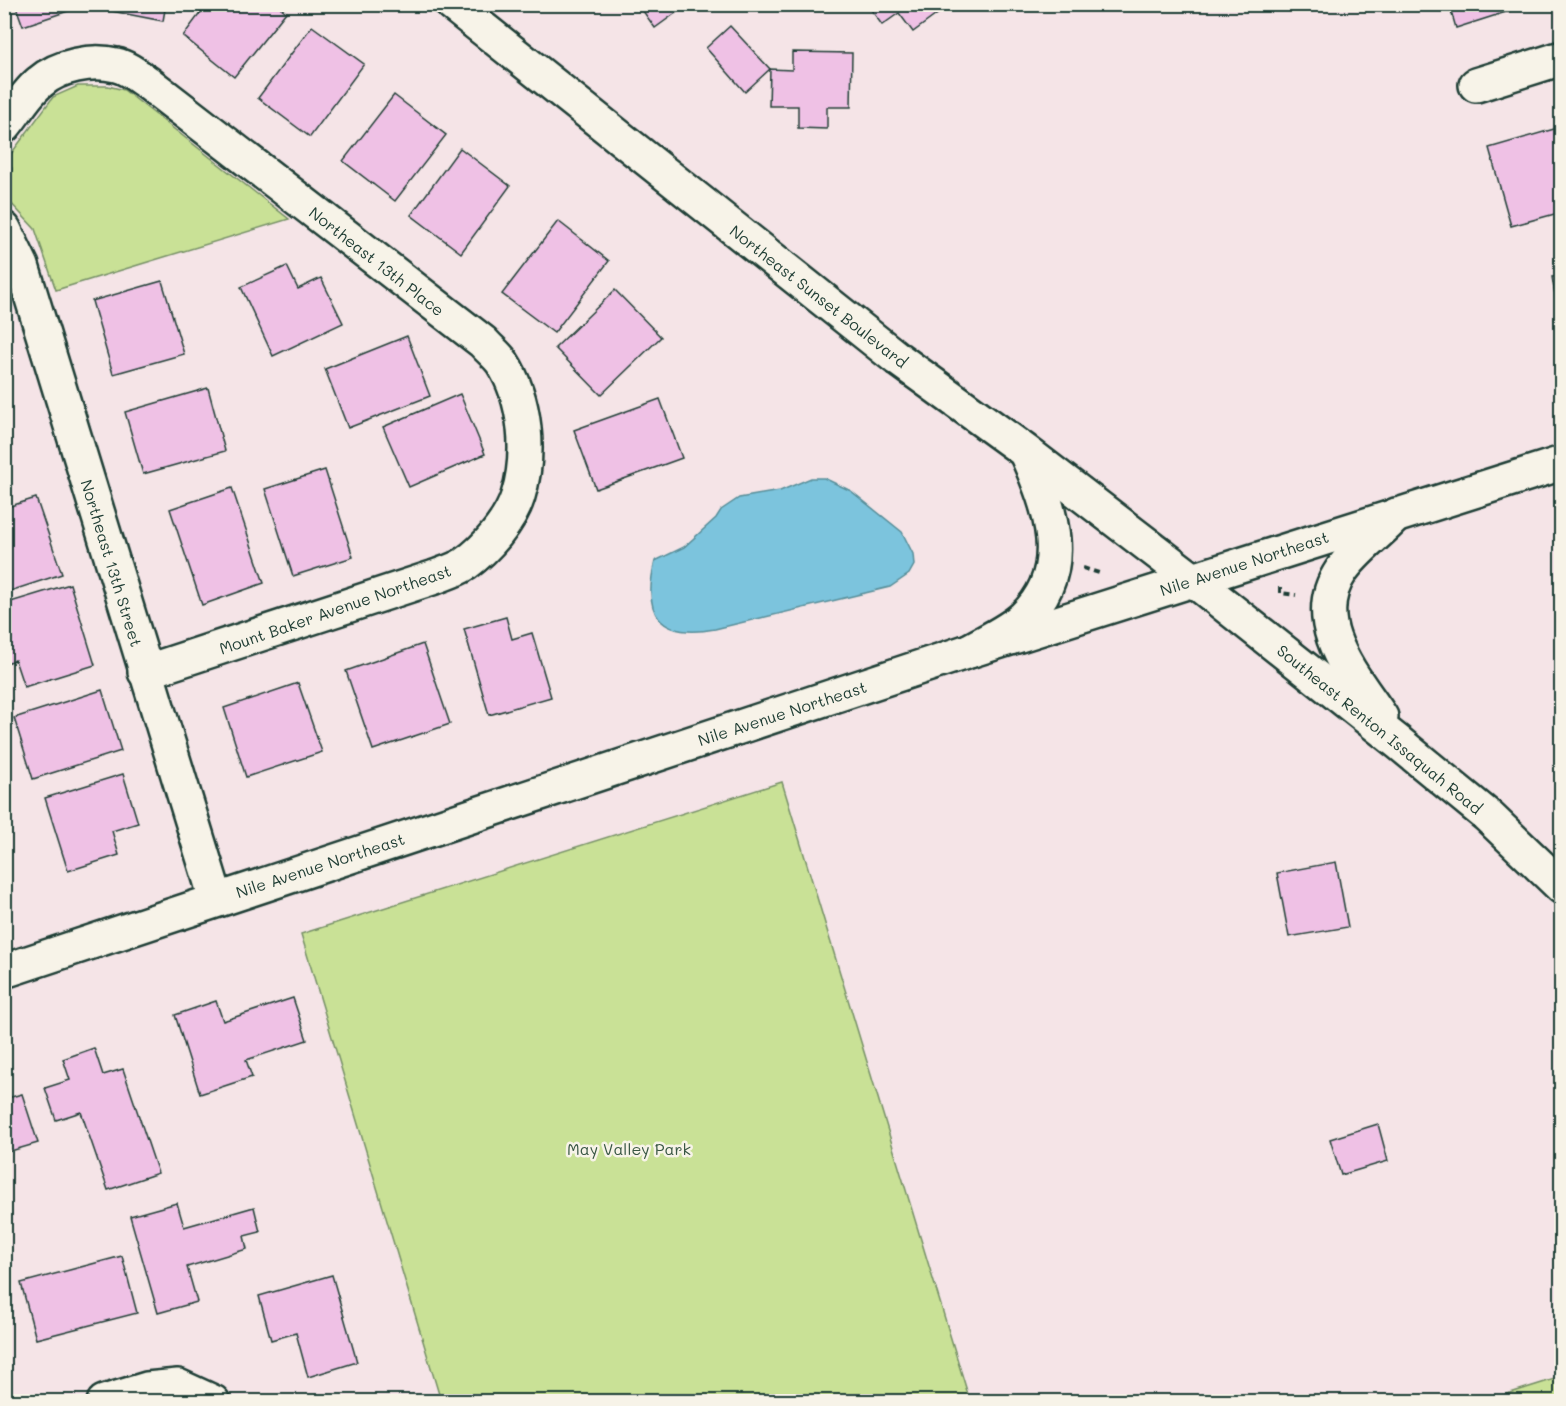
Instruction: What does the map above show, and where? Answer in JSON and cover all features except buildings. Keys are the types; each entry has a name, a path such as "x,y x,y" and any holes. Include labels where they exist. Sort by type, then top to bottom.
{"street":[{"name":"Northeast Sunset Boulevard","path":"452,4 898,359 1024,451 1192,579"},
{"path":"1476,85 1562,58"},
{"name":"Northeast 13th Place","path":"4,126 40,82 56,73 74,66 97,63 118,65 148,83 483,342 502,362 516,393 521,413 525,451 518,497 507,519"},
{"name":"Northeast 13th Street","path":"4,229 22,266 216,899"},
{"path":"969,651 1024,618 1040,597 1050,572 1054,550 1053,526 1045,495 1024,451"},
{"name":"Nile Avenue Northeast","path":"4,971 969,651 1562,463"},
{"path":"1396,515 1341,572 1329,611 1339,655 1399,743"},
{"name":"Mount Baker Avenue Northeast","path":"146,672 435,577 464,565 487,545 507,519"},
{"name":"Southeast Renton Issaquah Road","path":"1192,579 1488,816 1562,887"},
{"path":"104,1401 147,1389 178,1386 213,1401"}],"path":[{"path":"1077,566 1105,575"}],"green space":[{"path":"78,86 108,86 124,90 289,219 56,290 35,229 8,200 12,168 5,162 53,97"},
{"name":"May Valley Park","path":"782,782 970,1401 441,1401 301,934"},
{"path":"1561,1377 1561,1401 1485,1401"}],"water":[{"path":"811,478 824,478 851,491 902,532 913,554 914,565 909,574 890,587 715,629 680,630 668,626 659,619 651,596 655,561 684,547 716,518 721,510 739,498 780,491"}]}
